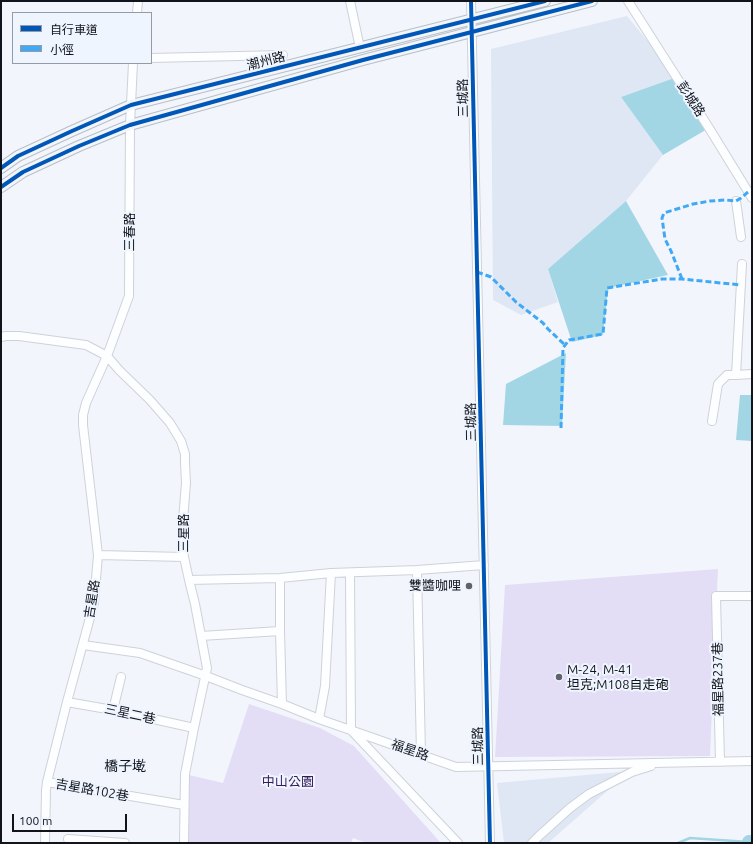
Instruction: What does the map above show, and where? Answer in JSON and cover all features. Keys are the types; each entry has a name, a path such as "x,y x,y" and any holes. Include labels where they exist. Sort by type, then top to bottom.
{"main road":[{"name":"潮州路","path":"1,168 18,156 131,104 545,1"},
{"name":"潮州路","path":"1,187 23,172 79,146 130,125 363,60 592,1"}],"street":[{"path":"137,12 138,1"},
{"path":"350,1 360,48"},
{"name":"三城路","path":"471,1 490,843"},
{"name":"彭城路","path":"628,1 710,128 752,198"},
{"path":"152,58 283,55"},
{"name":"三春路","path":"107,356 129,296 130,125 133,64"},
{"path":"736,201 741,237"},
{"path":"736,375 742,264"},
{"name":"三星路","path":"1,338 6,336 19,336 86,345 107,356 119,370 150,400 170,423 181,441 185,454 186,483 182,534 184,557 196,604 200,636 207,668 185,774 184,843"},
{"name":"吉星路","path":"45,843 47,782 94,604 98,555 83,415 86,402 107,356"},
{"path":"712,421 718,384 727,376 752,374"},
{"path":"98,555 184,557"},
{"path":"189,580 280,578 332,573 417,570 484,565"},
{"path":"417,570 421,754"},
{"path":"319,719 325,686 332,573"},
{"path":"350,573 351,730 458,843"},
{"path":"280,578 282,704"},
{"name":"福星路237巷","path":"720,762 716,596 752,596"},
{"path":"200,636 280,631"},
{"name":"福星路","path":"82,645 140,654 206,676 319,719 456,767 752,761"},
{"path":"113,710 121,677"},
{"name":"三星二巷","path":"67,702 113,710 194,728"},
{"path":"532,843 570,808 589,794 632,772 658,764"},
{"name":"吉星路102巷","path":"47,782 184,805"},
{"path":"68,840 125,843"}],"shaded area":[{"path":"627,16 677,77 621,97 663,155 626,201 548,269 558,302 521,315 493,300 491,49"},
{"path":"630,771 548,843 504,843 497,783"}],"green space":[{"path":"718,569 710,756 495,757 505,585"},
{"name":"中山公園","path":"249,704 320,728 354,746 441,843 366,843 353,838 351,843 184,843 185,774 223,783"}],"water":[{"path":"677,77 709,128 663,155 621,97"},
{"path":"626,201 668,275 608,288 603,335 572,342 548,269"},
{"path":"566,353 562,426 503,425 506,384"},
{"path":"740,395 752,395 752,441 736,440"}],"waterway":[{"path":"678,843 690,838 749,842"}],"marked path":[{"path":"682,279 665,239 662,218 664,213 693,204 710,201 736,201 748,192"},
{"path":"477,272 491,277 516,302 543,323 565,345"},
{"path":"561,428 563,348 569,340 603,334 607,288 662,279 682,279 741,285"}],"cycle path":[{"path":"471,1 490,843"},
{"path":"1,168 18,156 131,105 545,1"},
{"path":"1,187 23,172 79,146 130,125 363,60 592,1"}],"place":[{"name":"雙醬咖哩","path":"469,586"},
{"name":"M-24, M-41 坦克;M108自走砲","path":"559,677"}],"district":[{"name":"橋子墘","path":"125,766"}]}
